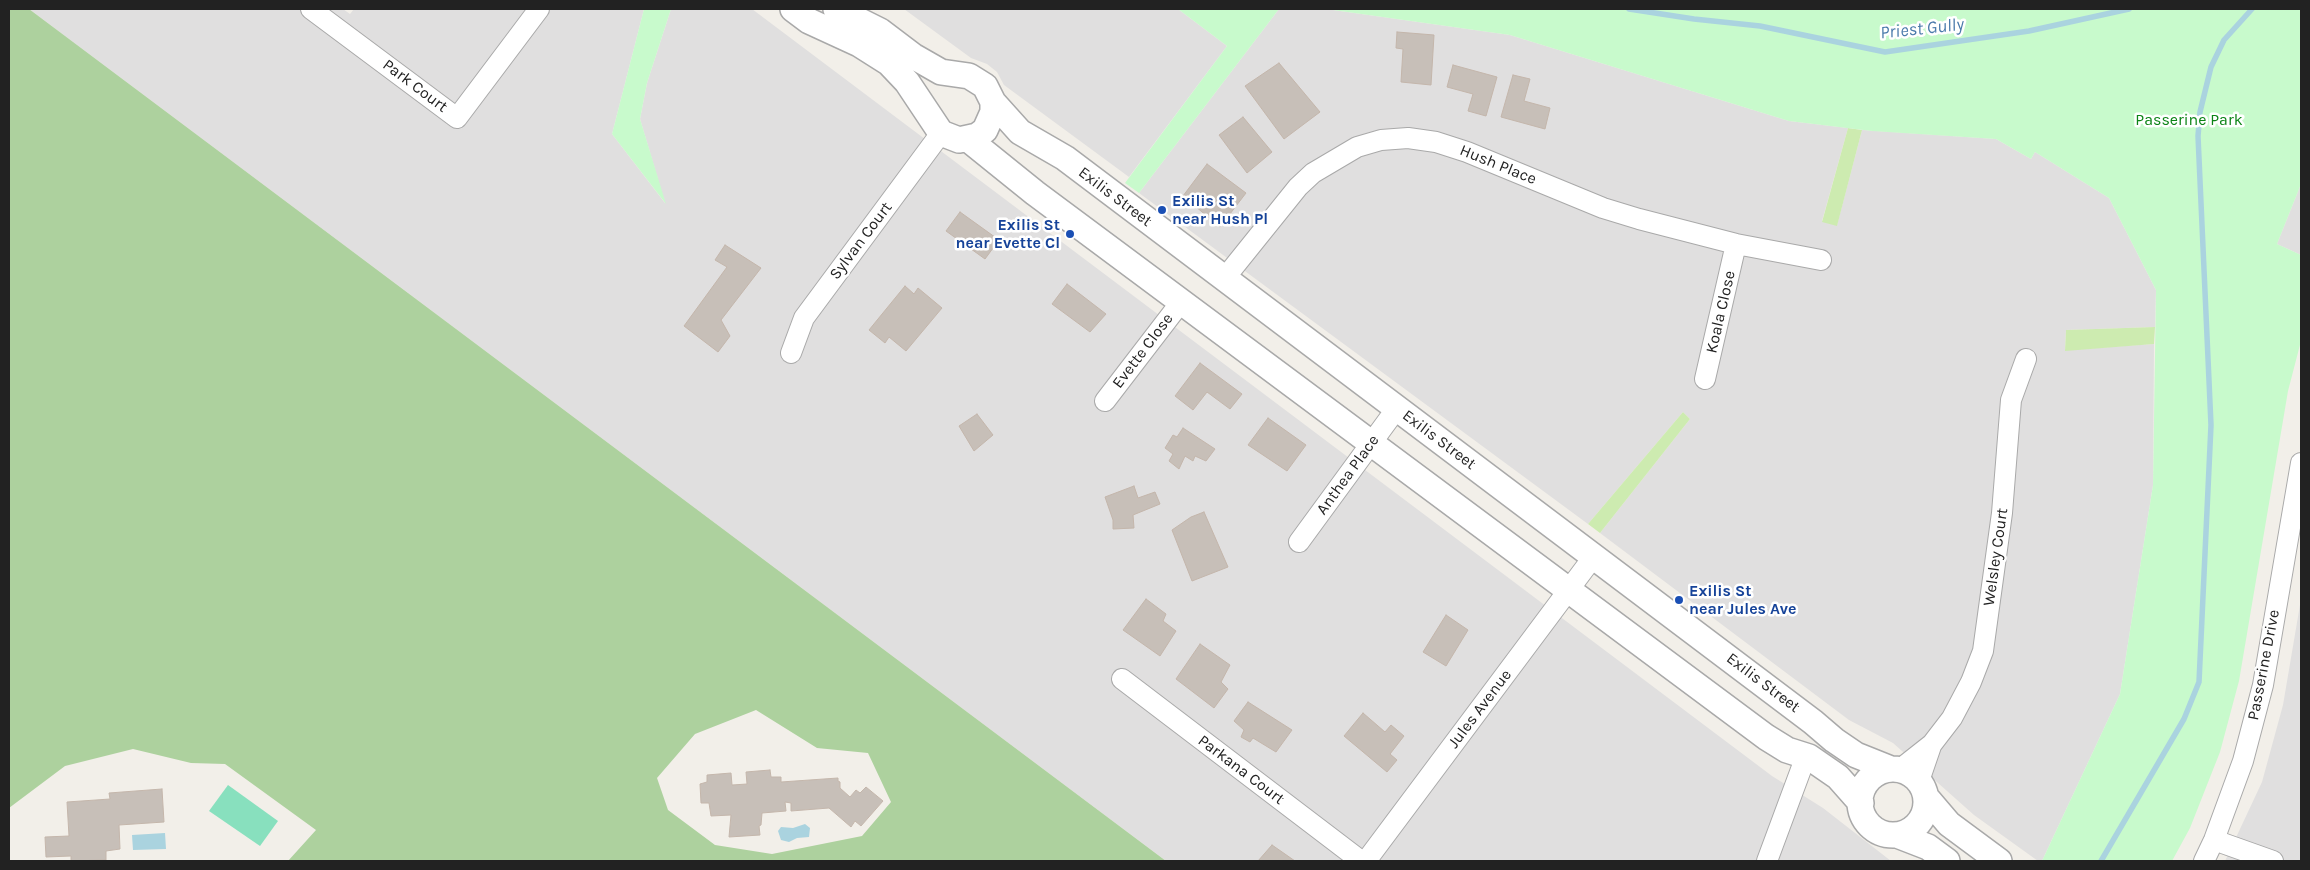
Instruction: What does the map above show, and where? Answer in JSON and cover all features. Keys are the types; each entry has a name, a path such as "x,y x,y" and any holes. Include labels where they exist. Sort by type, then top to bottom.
{"street":[{"name":"Park Court","path":"311,9 457,118 539,9"},
{"path":"793,9 809,21 858,44 889,63 907,82 935,124 959,140 968,139 985,130 993,112 993,102"},
{"name":"Exilis Street","path":"836,9 880,31 914,56 941,72 969,76 985,86 993,102 1020,132 1065,158 1814,722 1834,740 1856,754 1909,779 1950,824 1999,861"},
{"path":"935,124 931,98 939,84 948,78 960,76"},
{"name":"Sylvan Court","path":"791,353 804,318 935,124"},
{"name":"Hush Place","path":"1224,279 1298,187 1313,172 1357,147 1381,140 1408,138 1436,142 1467,152 1603,208 1736,244 1821,260"},
{"path":"968,139 1034,193 1766,737 1787,750 1806,756 1838,777 1861,803"},
{"name":"Koala Close","path":"1706,379 1736,244"},
{"name":"Evette Close","path":"1105,401 1181,302"},
{"name":"Welsley Court","path":"1909,779 1952,718 1971,682 1983,651 2002,513 2011,400 2026,359"},
{"name":"Anthea Place","path":"1299,542 1397,408"},
{"name":"Passerine Drive","path":"2204,861 2244,761 2263,685 2301,463"},
{"name":"Jules Avenue","path":"1366,861 1594,556"},
{"name":"Parkana Court","path":"1122,679 1361,861"},
{"path":"1767,861 1806,756"},
{"path":"1897,835 1907,832 1916,826 1926,807 1909,779 1873,777 1862,793 1861,803 1862,814 1876,830 1886,834 1897,835 1928,847 1947,861"},
{"path":"2214,840 2273,861"}],"shaded area":[{"path":"29,9 343,9 350,14 354,9 644,9 612,134 665,203 640,119 647,83 671,9 752,9 1772,776 1823,808 1891,861 1166,861"},
{"path":"904,9 1178,9 1227,46 1129,177 1004,85 997,72 987,64 971,58"},
{"path":"1279,9 1326,9 1510,35 1789,121 1848,128 1822,221 1837,225 1862,130 1996,139 2031,159 2035,152 2109,198 2156,290 2155,327 2066,330 2065,350 2154,344 2153,485 2120,694 2042,861 2038,861 1974,815 1893,743 1849,720 1600,533 1690,419 1683,412 1588,524 1139,193"},
{"path":"2301,184 2301,255 2277,244"},
{"path":"2301,599 2301,861 2225,861 2262,782 2283,705"}],"green space":[{"path":"9,9 29,9 1166,861 288,861 316,830 225,764 191,763 133,749 65,766 9,808","holes":["756,710 817,748 868,753 891,802 862,836 772,854 715,845 668,810 657,778 695,734"]},
{"path":"644,9 671,9 647,83 640,119 666,204 612,134"},
{"path":"1178,9 1279,9 1139,193 1125,183 1227,46"},
{"name":"Passerine Park","path":"1326,9 2301,9 2301,184 2277,244 2301,255 2301,341 2288,391 2239,681 2220,752 2190,828 2172,861 2042,861 2120,694 2153,485 2156,290 2109,198 2035,152 2031,159 1996,139 1872,131 1789,121 1510,35"},
{"path":"1848,128 1862,130 1837,226 1822,222"},
{"path":"2155,327 2154,344 2065,351 2066,330"},
{"path":"1683,412 1690,419 1600,533 1588,524"},
{"path":"228,785 278,821 260,846 209,811"}],"water":[{"path":"805,824 810,828 809,837 797,838 789,842 781,840 778,831 781,827 793,828"},
{"path":"165,833 166,849 133,850 132,835"}],"building":[{"path":"1397,32 1434,35 1431,85 1401,82 1403,49 1396,48"},
{"path":"1279,63 1320,112 1284,139 1245,86"},
{"path":"1453,65 1497,77 1486,116 1468,111 1473,94 1447,87"},
{"path":"1513,75 1530,79 1524,101 1550,108 1545,129 1501,117"},
{"path":"1243,117 1272,152 1247,173 1219,135"},
{"path":"1207,164 1246,193 1220,227 1183,196"},
{"path":"960,212 999,240 985,259 946,231"},
{"path":"725,245 761,268 721,320 730,336 718,352 684,326 727,267 715,260"},
{"path":"1067,284 1106,314 1090,332 1052,304"},
{"path":"905,286 914,294 918,288 942,308 906,351 889,337 885,343 869,330"},
{"path":"1200,363 1242,394 1230,409 1207,392 1193,410 1175,396"},
{"path":"977,414 993,435 974,451 959,426"},
{"path":"1268,418 1306,445 1287,471 1248,445"},
{"path":"1183,428 1215,449 1206,461 1195,456 1193,461 1185,456 1179,469 1169,461 1173,454 1165,448 1173,435 1177,437"},
{"path":"1134,486 1138,498 1155,492 1160,504 1133,515 1134,528 1113,529 1113,520 1105,497"},
{"path":"1204,512 1228,567 1192,581 1172,530 1191,517"},
{"path":"1146,599 1166,614 1163,621 1176,631 1160,656 1123,630"},
{"path":"1446,615 1468,630 1446,666 1423,652"},
{"path":"1200,644 1230,665 1221,682 1228,689 1214,708 1176,679"},
{"path":"1248,702 1292,730 1276,752 1253,738 1250,742 1241,737 1244,730 1234,721"},
{"path":"1363,713 1385,732 1391,725 1404,736 1390,754 1397,760 1387,772 1344,736"},
{"path":"770,770 771,777 781,777 781,782 838,778 840,788 850,797 856,790 860,793 866,787 883,801 861,826 855,821 851,827 829,808 791,811 791,803 785,802 786,811 762,813 761,825 759,826 760,835 729,837 731,815 711,816 709,803 701,803 700,784 707,782 707,775 731,773 732,785 747,784 746,772"},
{"path":"162,789 164,822 119,825 120,849 106,851 106,860 71,861 71,856 46,857 45,837 69,836 67,802 110,799 109,793"},
{"path":"1272,845 1295,861 1258,861"}],"waterway":[{"name":"Priest Gully","path":"1629,9 1694,19 1760,26 1885,52 2029,31 2129,9"},
{"path":"2101,861 2184,719 2199,682 2211,425 2198,136 2200,112 2211,67 2224,40 2252,9"}],"place":[{"name":"Exilis St near Hush Pl","path":"1162,210"},
{"name":"Exilis St near Evette Cl","path":"1070,234"},
{"name":"Exilis St near Jules Ave","path":"1679,600"}]}
